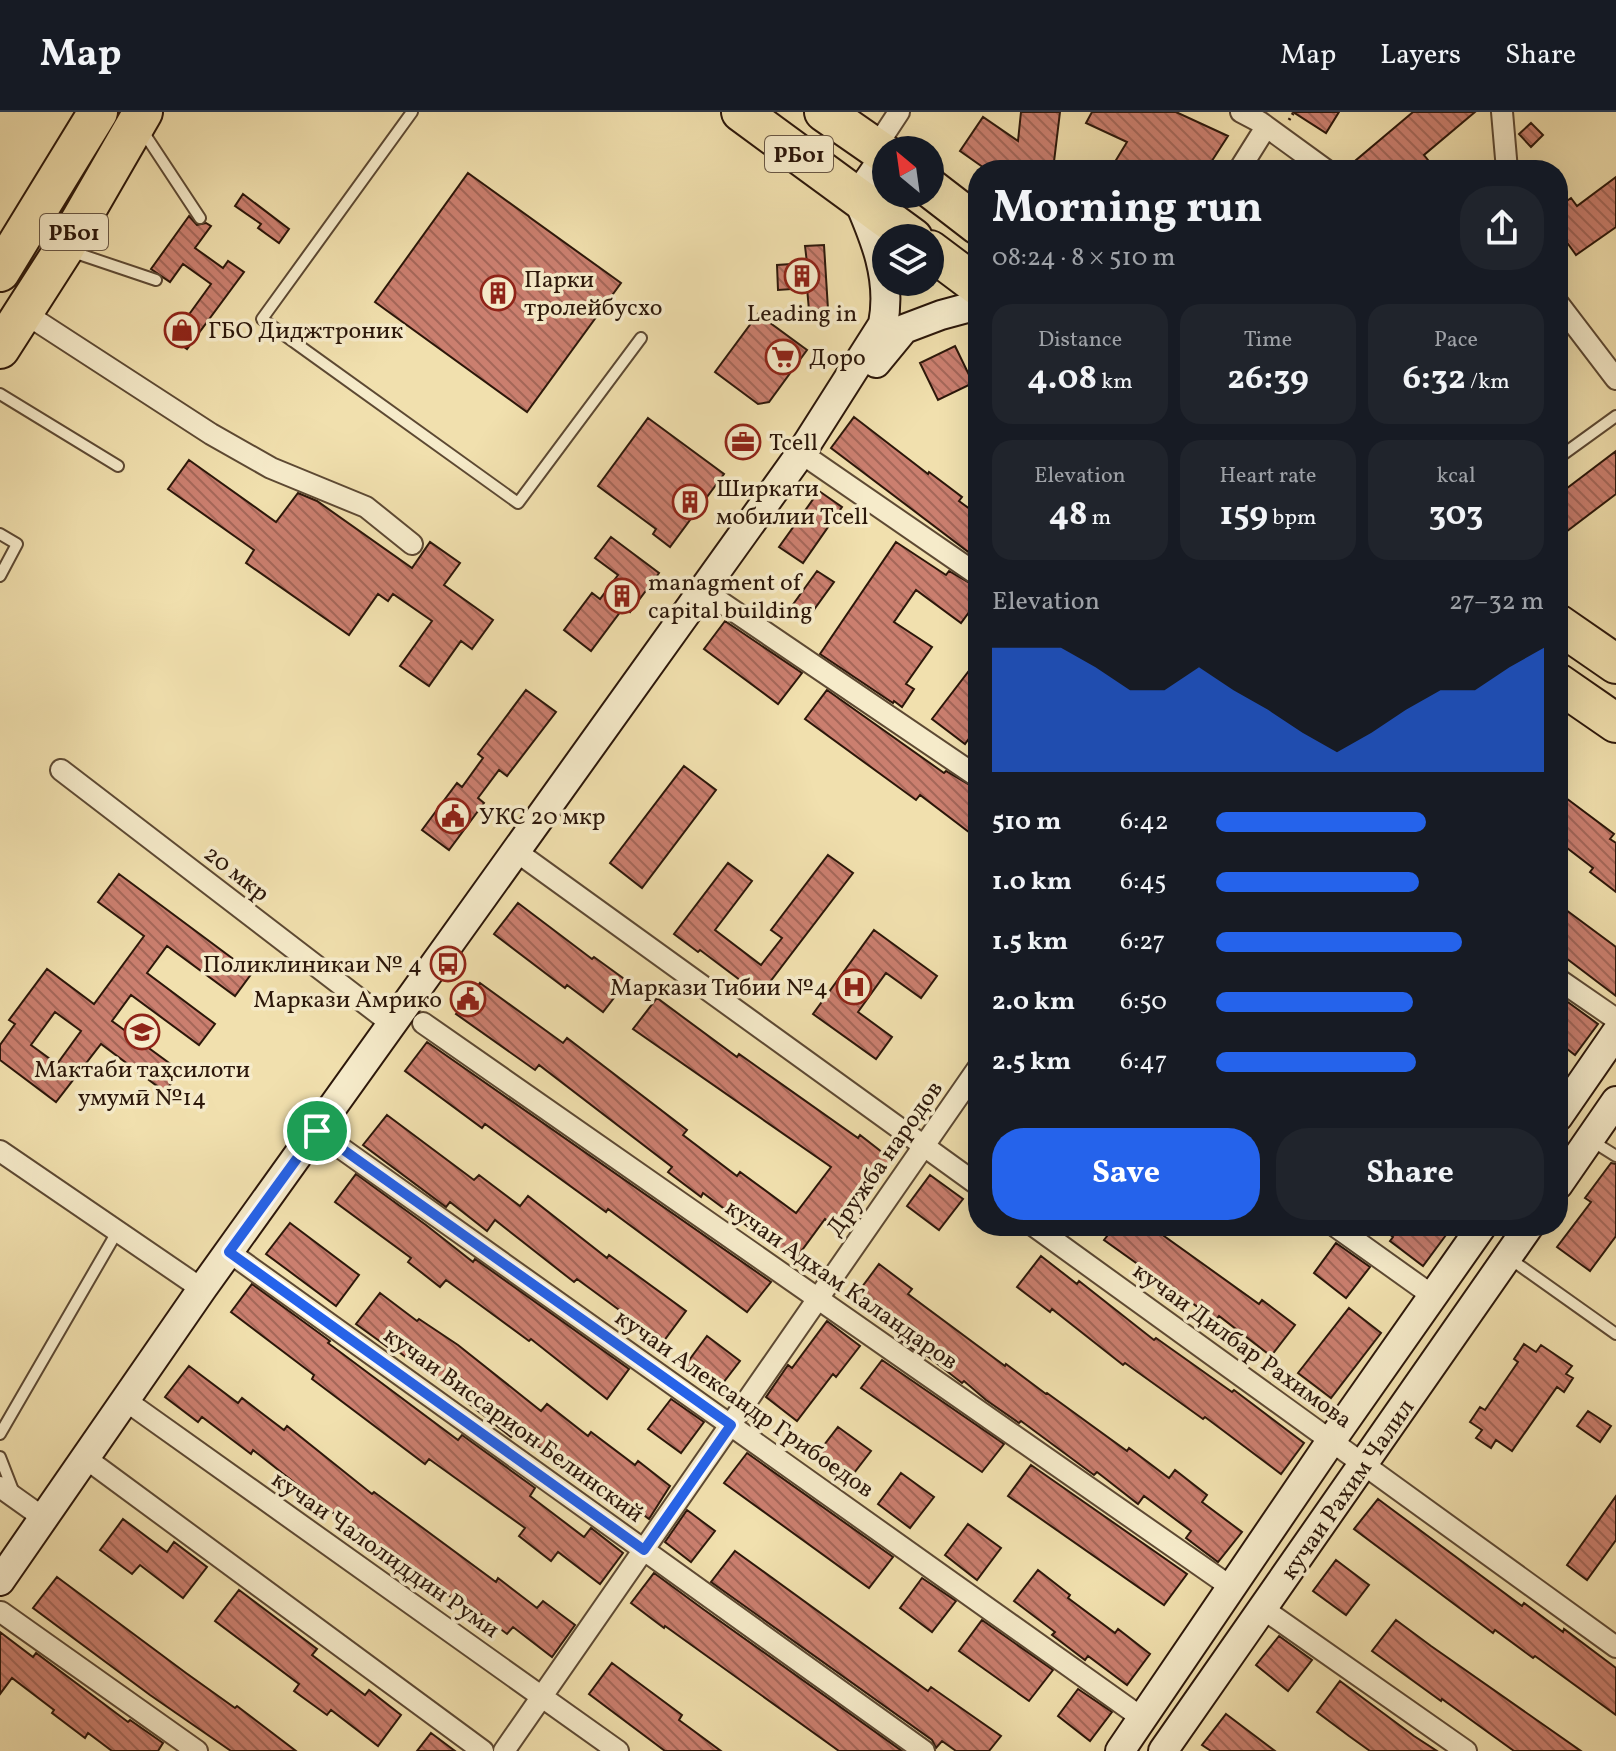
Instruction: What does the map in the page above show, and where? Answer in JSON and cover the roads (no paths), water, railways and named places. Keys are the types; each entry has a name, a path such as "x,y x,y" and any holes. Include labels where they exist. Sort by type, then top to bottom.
{"highway":[{"name":"РБ01","path":"0,272 98,112"},
{"name":"РБ01","path":"741,112 894,224"},
{"name":"РБ01","path":"824,112 880,136"},
{"name":"РБ01","path":"0,349 64,249 140,117"},
{"path":"944,199 968,217"},
{"path":"944,260 968,278"},
{"path":"1568,631 1616,664"},
{"path":"1568,690 1616,723"}],"main road":[{"path":"0,1581 41,1516 317,1131 386,1021 517,852 801,453 883,324 886,283 877,242 857,197 872,168"},
{"path":"801,453 904,329 968,308"},
{"path":"1568,1103 1616,1033"},
{"path":"1568,1171 1616,1101"},
{"name":"кучаи Рахим Чалил","path":"1120,1751 1475,1236"},
{"name":"кучаи Рахим Чалил","path":"1174,1747 1262,1608 1522,1236"}],"street":[{"path":"1241,112 1264,120 1314,160"},
{"path":"1502,112 1506,160"},
{"path":"1244,160 1264,120"},
{"path":"23,312 211,434 271,468 366,507 412,544"},
{"path":"1568,323 1613,370"},
{"path":"801,453 968,568"},
{"path":"703,590 968,770"},
{"name":"20 мкр","path":"61,770 386,1021"},
{"path":"517,852 968,1178"},
{"path":"1568,986 1616,1019"},
{"name":"кучаи Адхам Каландаров","path":"423,1023 1231,1587"},
{"name":"Дружба народов","path":"504,1751 968,1082"},
{"name":"кучаи Александр Грибоедов","path":"317,1131 1142,1718"},
{"path":"0,1151 202,1289"},
{"name":"кучаи Дилбар Рахимова","path":"1048,1236 1616,1647"},
{"path":"1349,1236 1433,1296"},
{"name":"кучаи Виссарион Белинский","path":"229,1252 924,1751"},
{"name":"кучаи Чалолиддин Руми","path":"125,1400 618,1751"},
{"path":"84,1457 483,1751"},
{"path":"8,1493 41,1516"},
{"path":"1262,1608 1466,1751"},
{"path":"1,1612 197,1751"}],"lane":[{"path":"412,112 262,319 518,503 641,338"},
{"path":"140,117 200,218"},
{"path":"64,249 156,280"},
{"path":"0,394 118,466"},
{"path":"1568,451 1616,416"},
{"path":"0,534 17,544 0,576"},
{"path":"1590,1140 1616,1156"},
{"path":"0,1434 117,1232"},
{"path":"1507,1257 1616,1334"},
{"path":"0,1457 8,1493"}],"place":[{"name":"Leading in","path":"802,276"},
{"name":"Парки тролейбусхо","path":"498,293"},
{"name":"ГБО Диджтроник","path":"182,330"},
{"name":"Доро","path":"783,357"},
{"name":"Tcell","path":"743,442"},
{"name":"Ширкати мобилии Tcell","path":"690,502"},
{"name":"managment of capital building","path":"622,596"},
{"name":"УКС 20 мкр","path":"453,816"},
{"name":"Поликлиникаи № 4","path":"448,964"},
{"name":"Маркази Тибии №4","path":"854,987"},
{"name":"Маркази Амрико","path":"468,999"},
{"name":"Мактаби таҳсилоти умумӣ №14","path":"142,1032"}]}
